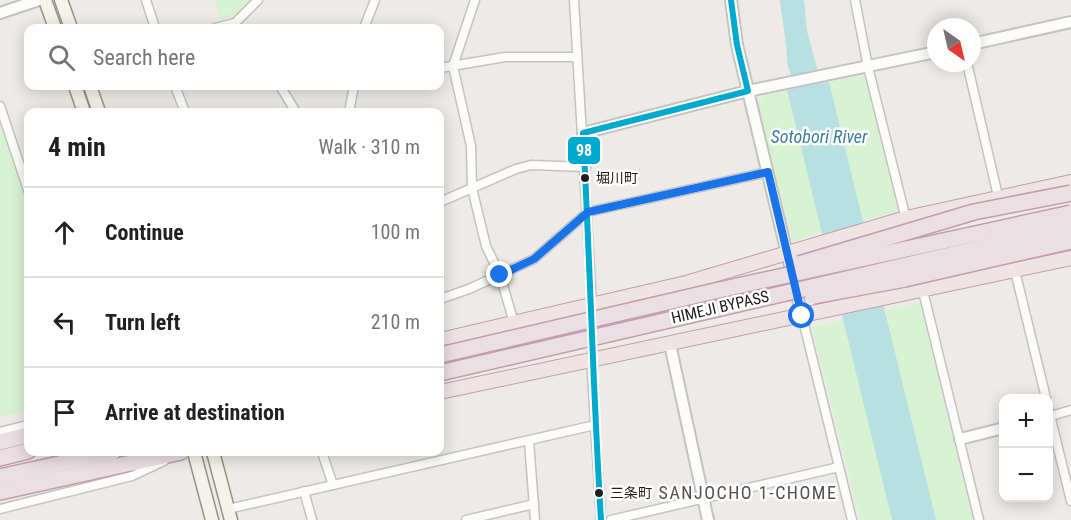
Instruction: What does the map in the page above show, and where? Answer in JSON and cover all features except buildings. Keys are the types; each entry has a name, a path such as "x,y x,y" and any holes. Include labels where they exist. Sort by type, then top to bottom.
{"highway":[{"path":"444,339 686,283 900,221 998,196 1071,182"},
{"path":"719,290 858,245 974,212 1071,193"},
{"name":"HIMEJI BYPASS","path":"444,355 719,290 1071,213"},
{"name":"HIMEJI BYPASS","path":"444,372 1071,227"},
{"path":"784,292 812,296 905,279 1071,241"},
{"path":"444,391 591,358 670,344 1071,258"},
{"path":"0,442 24,436"},
{"path":"0,458 24,452"},
{"path":"0,477 95,456"},
{"path":"0,492 163,456"}],"main road":[{"path":"45,0 54,24"},
{"path":"61,0 70,24"},
{"path":"76,90 83,108"},
{"path":"91,90 98,108"},
{"path":"195,456 212,520"},
{"path":"214,456 229,515"}],"street":[{"path":"0,13 39,0"},
{"path":"146,0 154,24"},
{"path":"238,24 258,0"},
{"path":"366,24 375,0"},
{"path":"475,0 453,66 471,146 472,188 486,246 500,275 514,323"},
{"path":"574,0 586,167 592,304"},
{"path":"731,0 737,45 852,520"},
{"path":"855,0 900,221 922,289 979,520"},
{"path":"981,42 1071,22"},
{"path":"583,133 748,91 927,54"},
{"path":"444,67 505,57 577,57"},
{"path":"970,72 998,196"},
{"path":"177,90 183,108"},
{"path":"282,90 294,108"},
{"path":"350,108 353,90"},
{"path":"0,106 24,178"},
{"path":"444,200 531,165 586,167"},
{"path":"444,297 534,259 588,212 768,172"},
{"path":"1015,271 1045,394"},
{"path":"670,344 708,520"},
{"path":"591,358 602,520"},
{"path":"1053,412 1071,410"},
{"path":"0,426 24,423"},
{"path":"0,432 24,423"},
{"path":"229,515 304,491 595,425"},
{"path":"960,439 999,429"},
{"path":"1053,429 1071,501"},
{"path":"529,441 535,520"},
{"path":"0,510 132,476 178,456"},
{"path":"323,456 333,485"},
{"path":"611,520 839,467"},
{"path":"304,491 312,520"},
{"path":"466,520 534,504"}],"green space":[{"path":"215,0 252,0 239,14 221,20"},
{"path":"864,74 898,211 862,221 829,82"},
{"path":"787,90 822,232 792,242 757,105 764,95"},
{"path":"0,122 24,195 24,411 0,417"},
{"path":"920,303 973,520 936,520 885,310"},
{"path":"844,319 892,520 860,520 812,327"}],"water":[{"name":"Sotobori River","path":"780,0 804,0 807,31 821,83 829,82 936,520 892,520 787,90 796,88 787,64"}],"tunnel":[{"path":"591,358 592,317"}],"transit line":[{"name":"98","path":"601,520 583,133 748,91 737,45 731,0"}],"place":[{"name":"堀川町","path":"585,178"},
{"name":"三条町","path":"599,493"}],"district":[{"name":"SANJOCHO 1-CHOME","path":"748,492"}],"route":[{"path":"500,275 534,259 588,212 768,172 802,316"}]}
